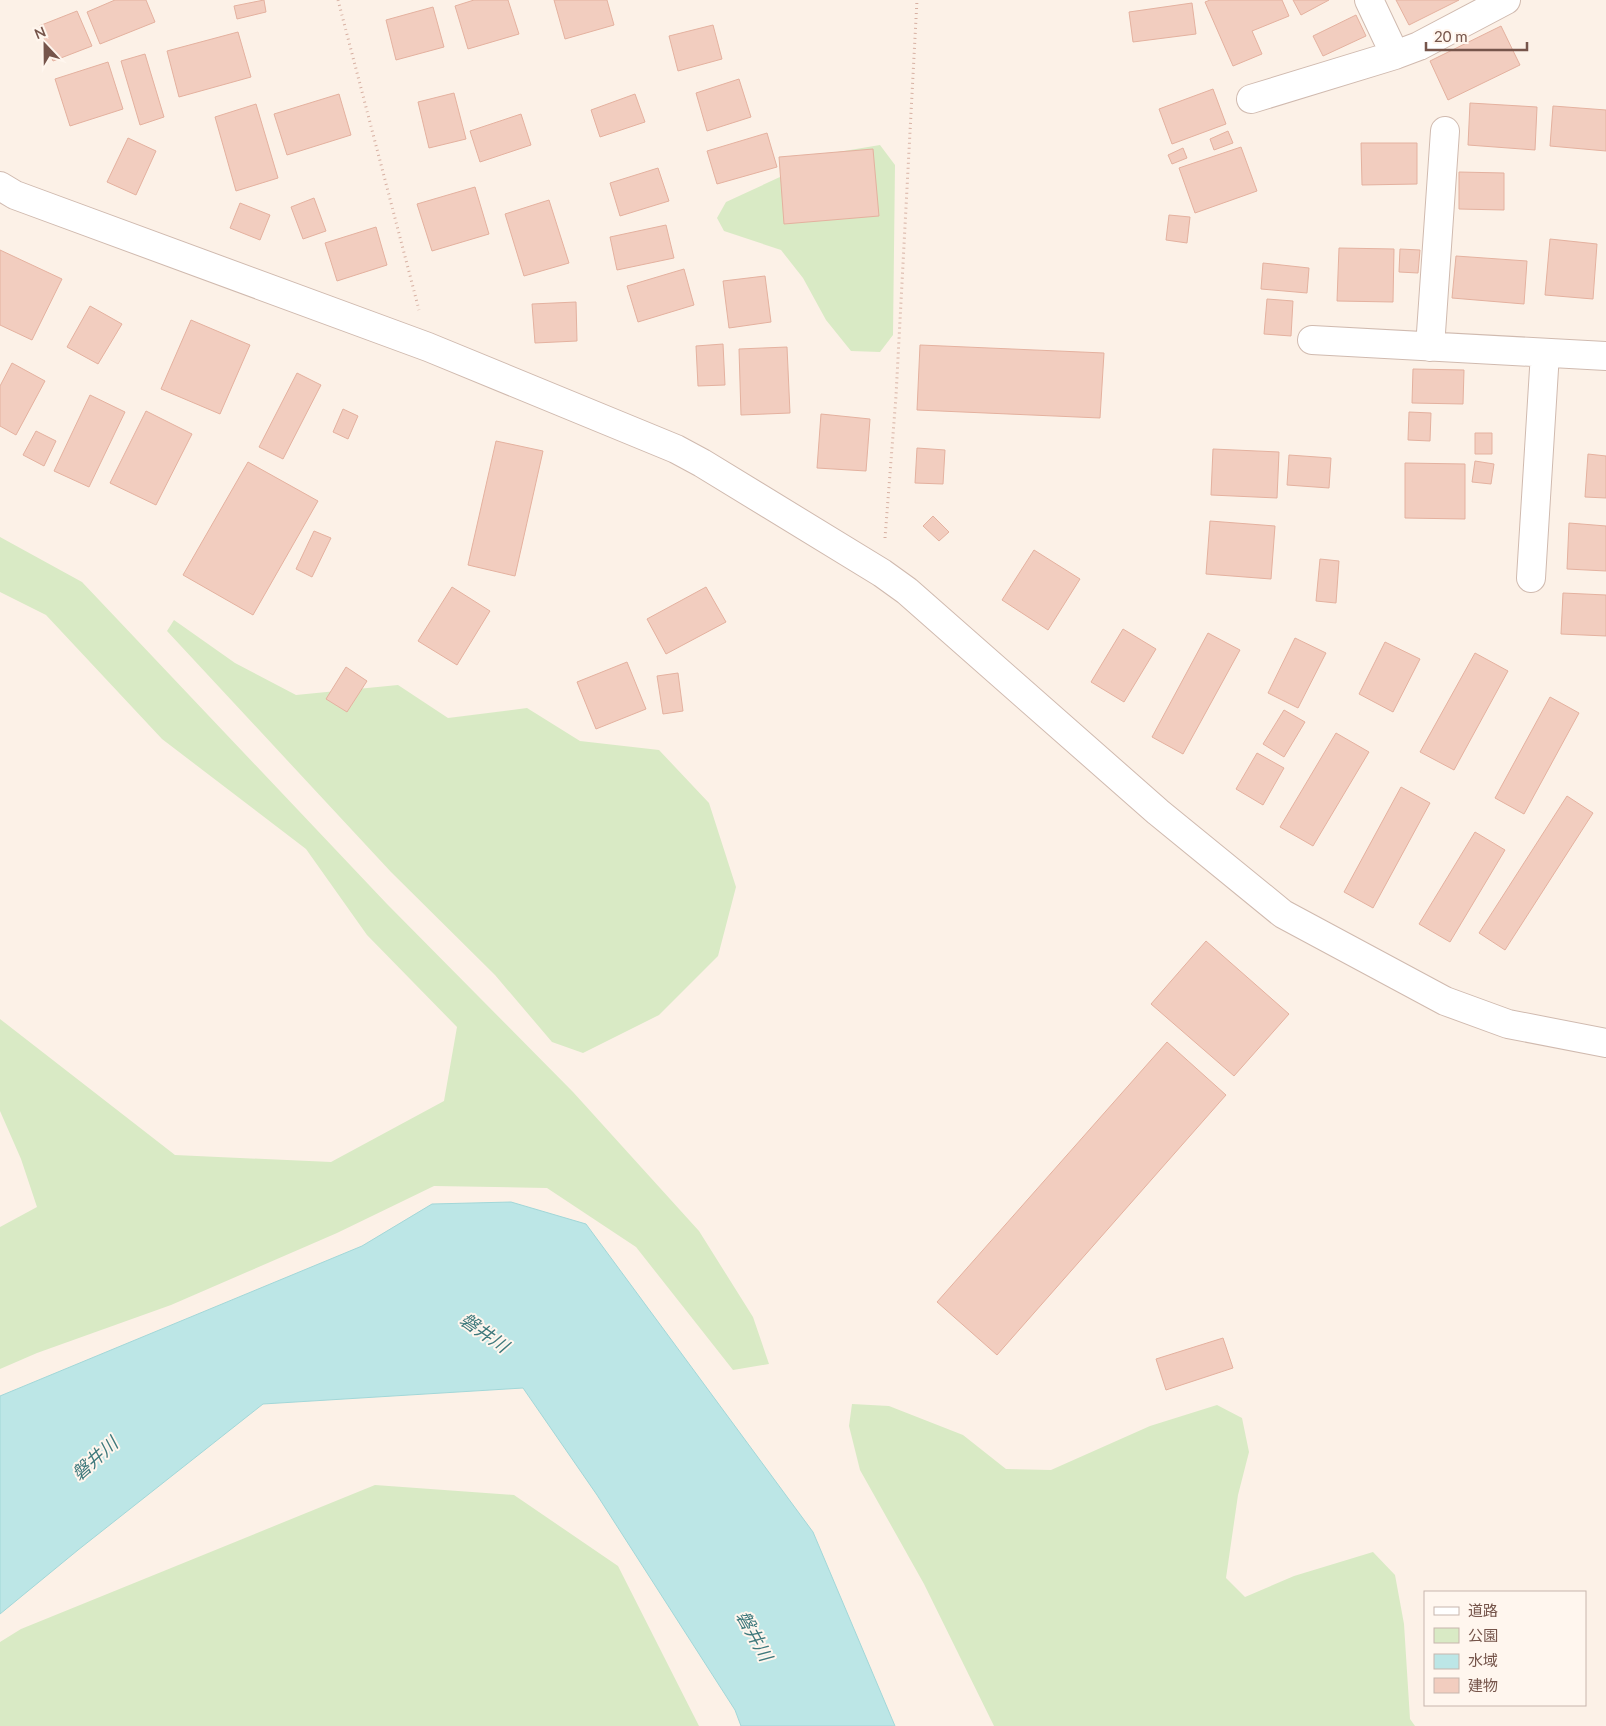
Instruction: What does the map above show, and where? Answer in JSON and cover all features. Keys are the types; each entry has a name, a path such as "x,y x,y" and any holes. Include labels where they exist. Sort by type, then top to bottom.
{"street":[{"path":"1369,0 1395,55"},
{"path":"1251,99 1419,46 1506,0"},
{"path":"1430,347 1444,131"},
{"path":"0,186 15,194 428,347 676,449 728,477 882,573 932,612 1158,812 1283,914 1445,1001 1508,1024 1606,1043"},
{"path":"1312,340 1606,356"},
{"path":"1531,578 1545,353"}],"path":[{"path":"338,0 428,347"},
{"path":"882,573 896,396 917,0"}],"green space":[{"path":"880,145 895,165 893,335 880,352 851,351 826,320 803,278 781,250 724,231 717,218 726,202 832,153"},
{"path":"0,537 82,582 387,904 573,1092 699,1231 753,1317 769,1364 733,1370 636,1247 547,1188 434,1186 337,1233 171,1305 37,1353 0,1369 0,1227 37,1207 21,1159 0,1111 0,1019 175,1155 331,1162 444,1101 457,1027 367,935 306,849 162,739 46,615 0,592"},
{"path":"174,620 235,663 296,695 398,685 448,718 527,708 580,741 659,750 709,803 736,887 718,956 659,1015 583,1053 552,1042 495,975 391,872 167,631"},
{"path":"852,1404 889,1406 963,1435 1006,1469 1051,1470 1150,1426 1217,1405 1242,1418 1249,1452 1238,1495 1226,1578 1245,1597 1294,1576 1373,1552 1395,1575 1404,1624 1410,1719 1415,1726 994,1726 924,1584 860,1470 849,1426"},
{"path":"375,1485 514,1495 618,1566 699,1726 0,1726 0,1642 21,1629"}],"water":[{"name":"磐井川","path":"511,1202 586,1224 813,1532 895,1726 741,1726 735,1710 597,1495 523,1388 263,1404 0,1614 0,1396 362,1246 432,1204"}],"building":[{"path":"115,0 146,0 155,22 100,44 87,12"},
{"path":"264,0 266,12 237,19 234,6"},
{"path":"474,0 508,0 519,34 468,49 455,6"},
{"path":"554,0 607,0 614,25 565,39"},
{"path":"1210,0 1282,0 1289,16 1252,31 1262,54 1233,66 1205,2"},
{"path":"1293,0 1329,0 1301,15"},
{"path":"1396,0 1459,0 1409,25"},
{"path":"1192,3 1196,34 1133,42 1129,12"},
{"path":"433,7 444,47 396,60 386,20"},
{"path":"77,11 92,46 53,61 39,26"},
{"path":"1356,15 1366,36 1323,56 1313,36"},
{"path":"713,25 722,59 678,71 669,36"},
{"path":"1501,26 1520,65 1448,100 1430,61"},
{"path":"238,32 251,77 179,97 167,51"},
{"path":"145,54 164,117 140,125 121,61"},
{"path":"108,62 123,109 70,126 55,79"},
{"path":"739,79 751,117 707,131 696,93"},
{"path":"1213,89 1226,124 1172,144 1159,109"},
{"path":"454,93 466,139 429,148 418,102"},
{"path":"339,94 351,135 287,155 274,114"},
{"path":"635,94 645,122 600,137 591,110"},
{"path":"1470,103 1537,107 1535,150 1468,145"},
{"path":"256,104 278,178 236,191 215,117"},
{"path":"1553,106 1606,110 1606,151 1550,146"},
{"path":"521,114 531,145 480,162 470,131"},
{"path":"1228,131 1233,143 1214,150 1210,139"},
{"path":"767,133 777,167 717,184 707,151"},
{"path":"128,138 156,151 136,195 107,182"},
{"path":"1361,143 1417,143 1417,184 1362,185"},
{"path":"1241,147 1257,191 1195,213 1179,168"},
{"path":"1183,148 1187,158 1172,164 1168,155"},
{"path":"873,149 879,216 784,224 779,157"},
{"path":"658,168 669,201 620,216 610,183"},
{"path":"1459,172 1504,173 1504,210 1459,209"},
{"path":"475,187 489,234 432,251 417,204"},
{"path":"314,198 326,231 303,239 291,207"},
{"path":"549,200 569,263 524,276 505,214"},
{"path":"240,203 270,215 260,240 230,228"},
{"path":"1169,215 1190,217 1187,243 1166,240"},
{"path":"666,225 674,258 617,270 610,237"},
{"path":"376,227 387,265 337,281 325,243"},
{"path":"1550,239 1597,244 1593,299 1545,295"},
{"path":"1339,248 1394,249 1393,302 1337,301"},
{"path":"1400,249 1420,250 1418,273 1399,272"},
{"path":"0,250 62,279 32,340 0,325"},
{"path":"1456,256 1527,261 1524,304 1452,298"},
{"path":"1263,263 1309,268 1307,293 1261,289"},
{"path":"684,269 694,305 638,322 627,286"},
{"path":"765,276 771,322 729,328 723,281"},
{"path":"1267,299 1293,301 1291,336 1264,334"},
{"path":"576,302 577,341 535,343 532,304"},
{"path":"90,306 122,324 98,364 67,347"},
{"path":"191,320 250,345 220,414 161,389"},
{"path":"723,344 725,385 698,386 696,346"},
{"path":"920,345 1104,353 1100,418 917,410"},
{"path":"787,347 790,413 741,415 739,349"},
{"path":"12,363 45,381 16,435 0,426 0,386"},
{"path":"1413,369 1464,370 1463,404 1412,403"},
{"path":"297,373 321,385 283,459 259,447"},
{"path":"90,395 125,412 89,487 54,471"},
{"path":"343,409 358,416 348,439 333,432"},
{"path":"146,411 192,434 156,505 110,483"},
{"path":"1409,412 1431,413 1430,441 1408,440"},
{"path":"821,414 870,419 866,471 817,468"},
{"path":"36,431 56,441 44,466 23,455"},
{"path":"1475,433 1492,433 1492,454 1475,454"},
{"path":"496,441 543,451 515,576 468,565"},
{"path":"917,448 945,450 943,484 915,483"},
{"path":"1213,449 1279,452 1277,498 1211,495"},
{"path":"1588,454 1606,456 1606,498 1585,497"},
{"path":"1289,455 1331,458 1329,488 1287,485"},
{"path":"1475,461 1494,464 1491,484 1472,482"},
{"path":"248,462 318,501 253,615 183,575"},
{"path":"1405,463 1465,464 1465,519 1405,518"},
{"path":"933,516 949,532 939,541 923,526"},
{"path":"1210,521 1275,526 1271,579 1206,574"},
{"path":"1569,523 1606,526 1606,571 1567,569"},
{"path":"314,531 331,538 312,577 296,569"},
{"path":"1034,550 1080,579 1048,630 1002,600"},
{"path":"1320,559 1339,561 1336,603 1316,601"},
{"path":"452,587 490,611 457,665 418,641"},
{"path":"706,587 726,622 666,654 647,619"},
{"path":"1563,593 1606,595 1606,636 1561,634"},
{"path":"1123,629 1156,649 1124,702 1091,682"},
{"path":"1208,633 1240,650 1183,754 1152,737"},
{"path":"1295,638 1326,653 1298,708 1268,693"},
{"path":"1385,642 1420,659 1393,712 1359,694"},
{"path":"1475,653 1508,671 1454,770 1420,752"},
{"path":"627,662 646,709 596,729 577,682"},
{"path":"346,667 367,681 347,712 326,699"},
{"path":"678,673 683,711 663,714 657,676"},
{"path":"1550,697 1579,713 1524,814 1495,798"},
{"path":"1284,710 1305,722 1284,757 1263,744"},
{"path":"1336,733 1369,752 1313,846 1280,827"},
{"path":"1257,753 1284,768 1263,805 1236,789"},
{"path":"1401,787 1430,803 1373,908 1344,892"},
{"path":"1567,796 1593,813 1505,950 1479,933"},
{"path":"1475,832 1505,850 1450,942 1419,924"},
{"path":"1206,941 1289,1014 1234,1076 1151,1004"},
{"path":"1167,1042 1226,1095 997,1355 937,1302"},
{"path":"1223,1338 1233,1368 1166,1390 1156,1359"}]}
